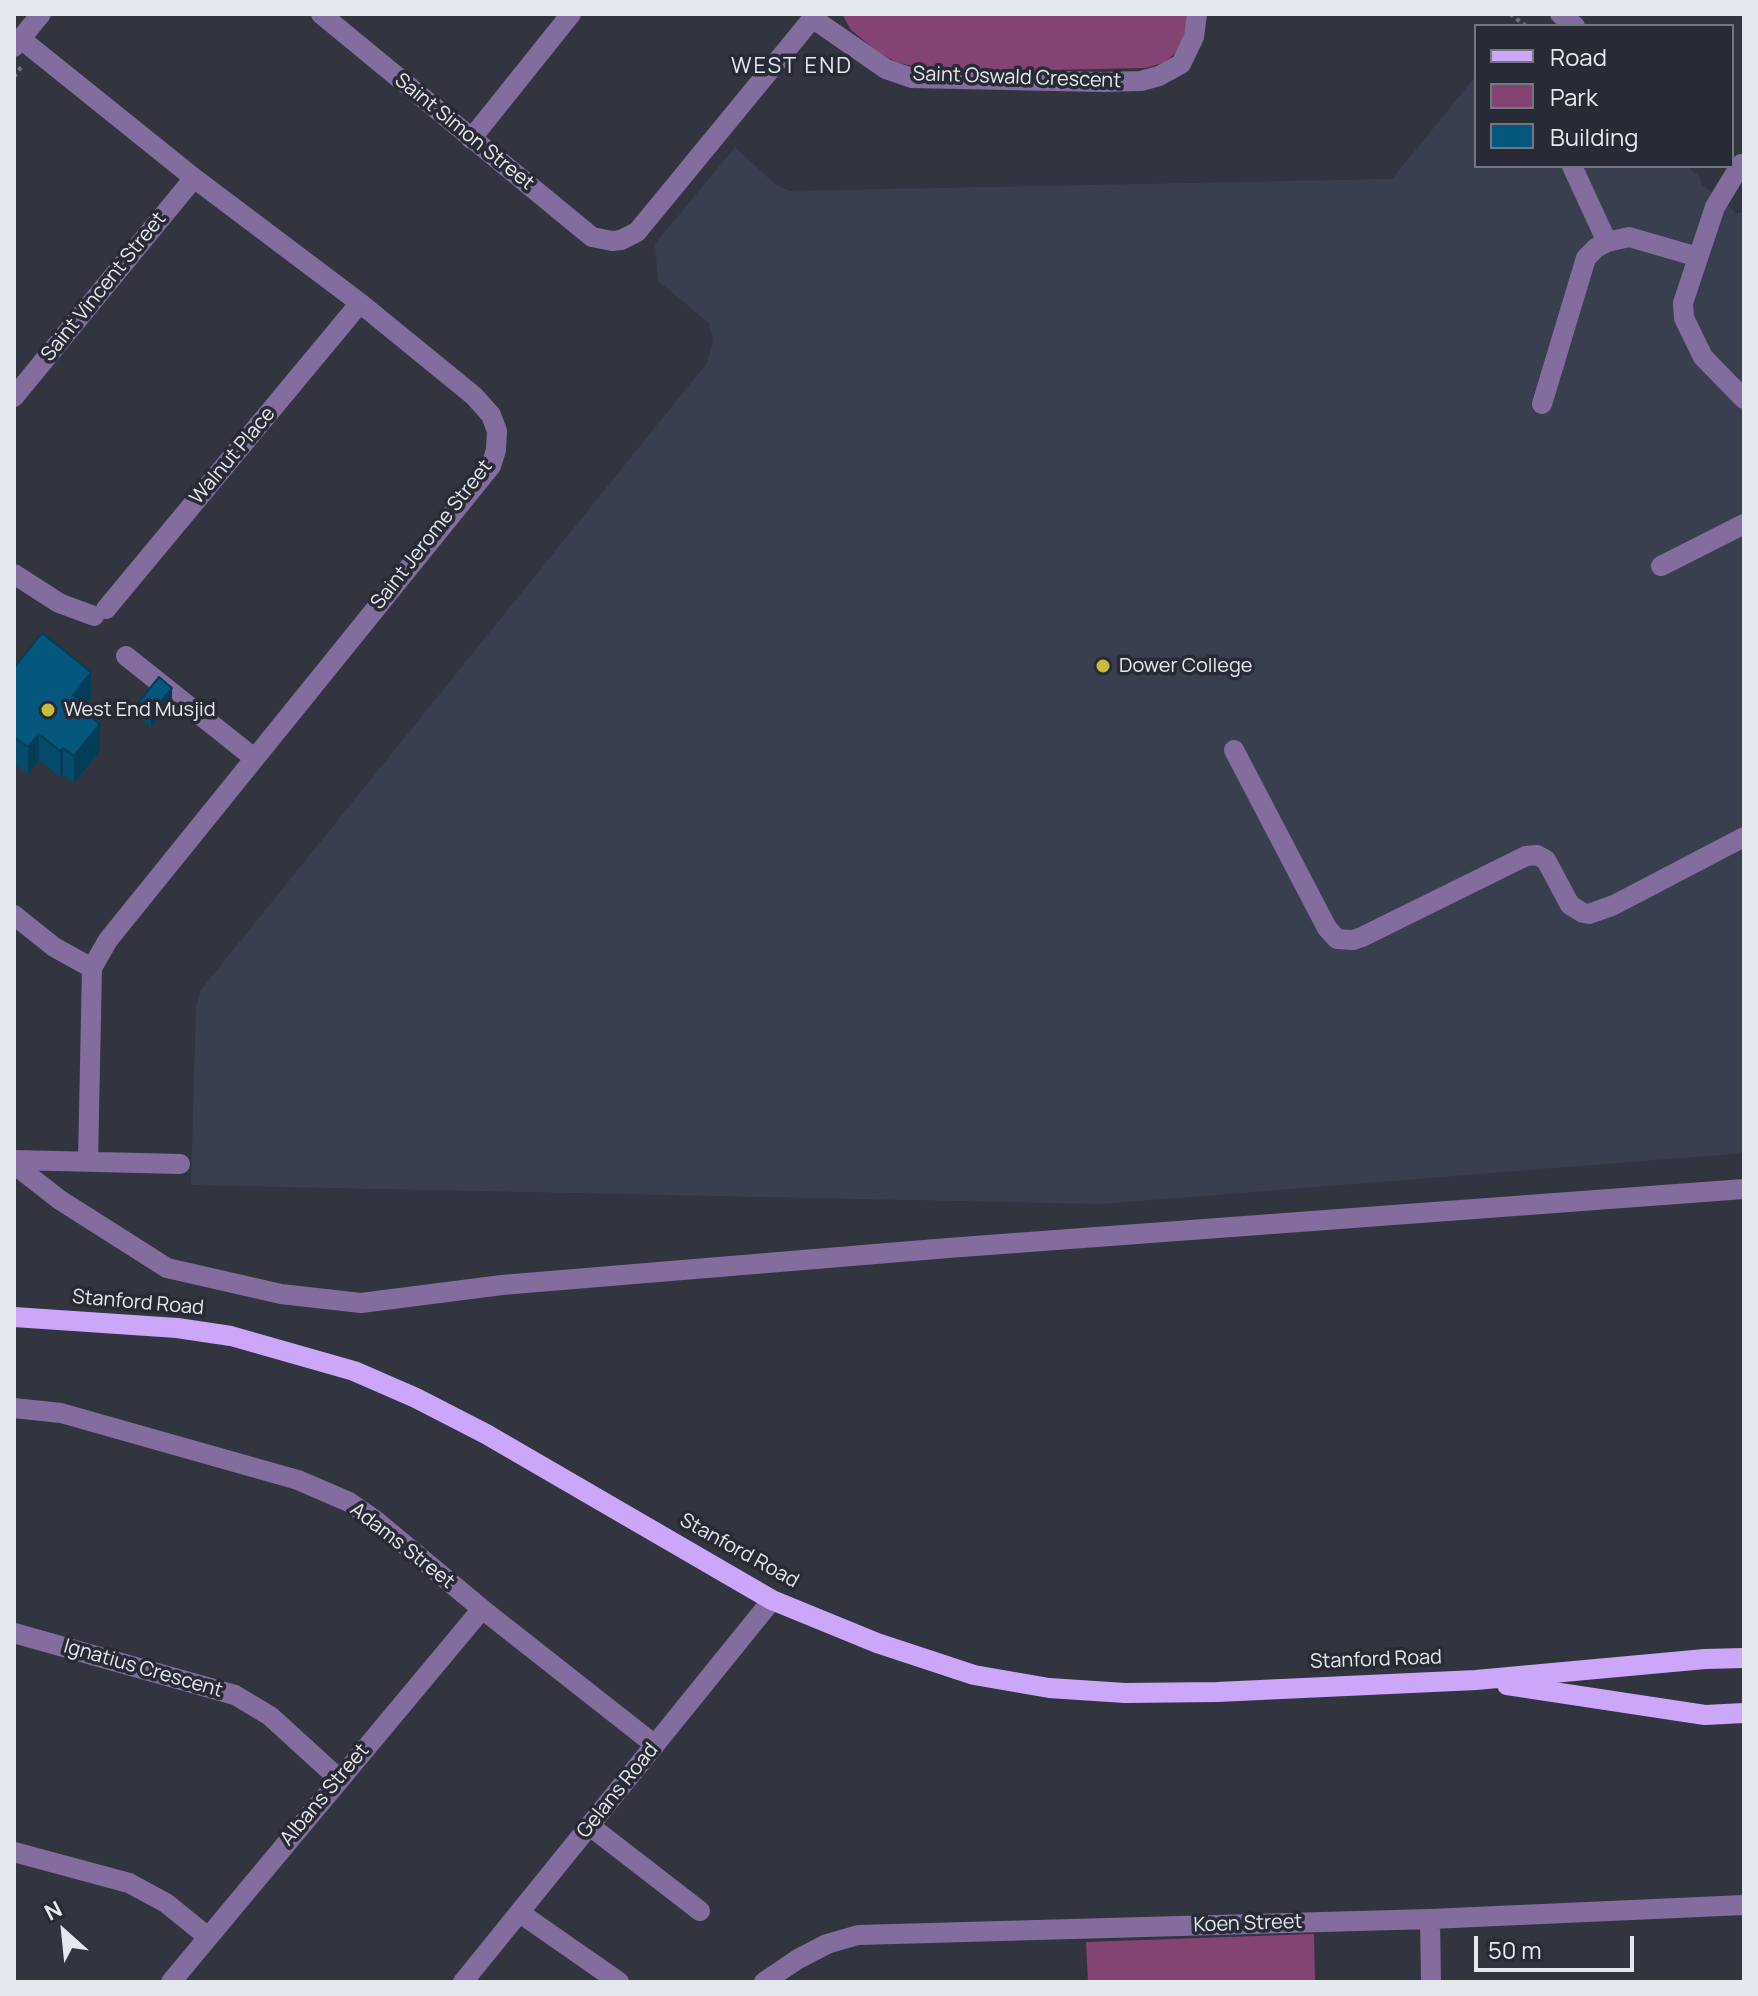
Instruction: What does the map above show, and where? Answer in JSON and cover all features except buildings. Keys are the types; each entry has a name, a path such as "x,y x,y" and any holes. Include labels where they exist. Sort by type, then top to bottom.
{"main road":[{"name":"Stanford Road","path":"14,1317 177,1328 231,1336 354,1371 486,1434 772,1600 877,1643 974,1675 1049,1688 1125,1693 1217,1692 1476,1680 1744,1658"},
{"name":"Stanford Road","path":"1476,1680 1705,1715 1744,1713"}],"street":[{"path":"17,43 41,14"},
{"path":"471,139 571,14"},
{"name":"Saint Oswald Crescent","path":"814,16 886,69 912,78 1102,82 1141,81 1159,76 1181,64 1194,37 1197,14"},
{"name":"Saint Simon Street","path":"323,15 592,237 612,241 628,237 645,223 814,16"},
{"name":"Saint Jerome Street","path":"17,43 360,303 474,396 491,415 497,431 491,466 108,940 92,968"},
{"path":"1739,163 1715,207 1683,303 1684,318 1703,357 1744,399"},
{"path":"1573,168 1607,242"},
{"name":"Saint Vincent Street","path":"14,397 194,178"},
{"path":"1542,404 1586,258 1607,242 1629,237 1698,257"},
{"name":"Walnut Place","path":"14,574 59,603 100,613 360,303"},
{"path":"1661,566 1744,524"},
{"path":"126,656 254,758"},
{"path":"1234,750 1327,928 1337,939 1362,937 1526,856 1537,855 1546,860 1570,905 1589,914 1614,905 1744,837"},
{"path":"14,915 54,947 92,968 88,1162"},
{"path":"14,1162 180,1164"},
{"path":"14,1162 60,1200 167,1268 281,1294 361,1303 502,1285 948,1248 1744,1189"},
{"name":"Adams Street","path":"14,1408 61,1413 298,1480 349,1502 655,1745"},
{"name":"Gelans Road","path":"463,1982 772,1600"},
{"name":"Albans Street","path":"171,1982 482,1609"},
{"name":"Ignatius Crescent","path":"14,1633 235,1695 270,1716 338,1778"},
{"path":"590,1826 700,1911"},
{"path":"14,1852 129,1883 166,1903 208,1937"},
{"name":"Koen Street","path":"764,1982 827,1944 858,1935 1430,1919 1744,1905"},
{"path":"520,1913 619,1982"},
{"path":"1430,1919 1431,1982"}],"shaded area":[{"name":"Dower College","path":"1474,78 1474,168 1689,168 1700,177 1701,184 1736,213 1744,212 1744,1153 1101,1204 191,1185 196,1008 200,991 707,363 713,341 709,323 658,281 655,244 735,147 776,185 790,191 1392,179"}],"green space":[{"path":"842,14 1186,14 1188,22 1182,44 1174,54 1165,62 1146,68 940,72 896,62 878,52 851,30"},
{"path":"1314,1934 1315,1982 1088,1982 1086,1942"}],"place":[{"name":"Dower College","path":"1103,666"},
{"name":"West End Musjid","path":"48,710"}],"district":[{"name":"WEST END","path":"792,67"}]}
